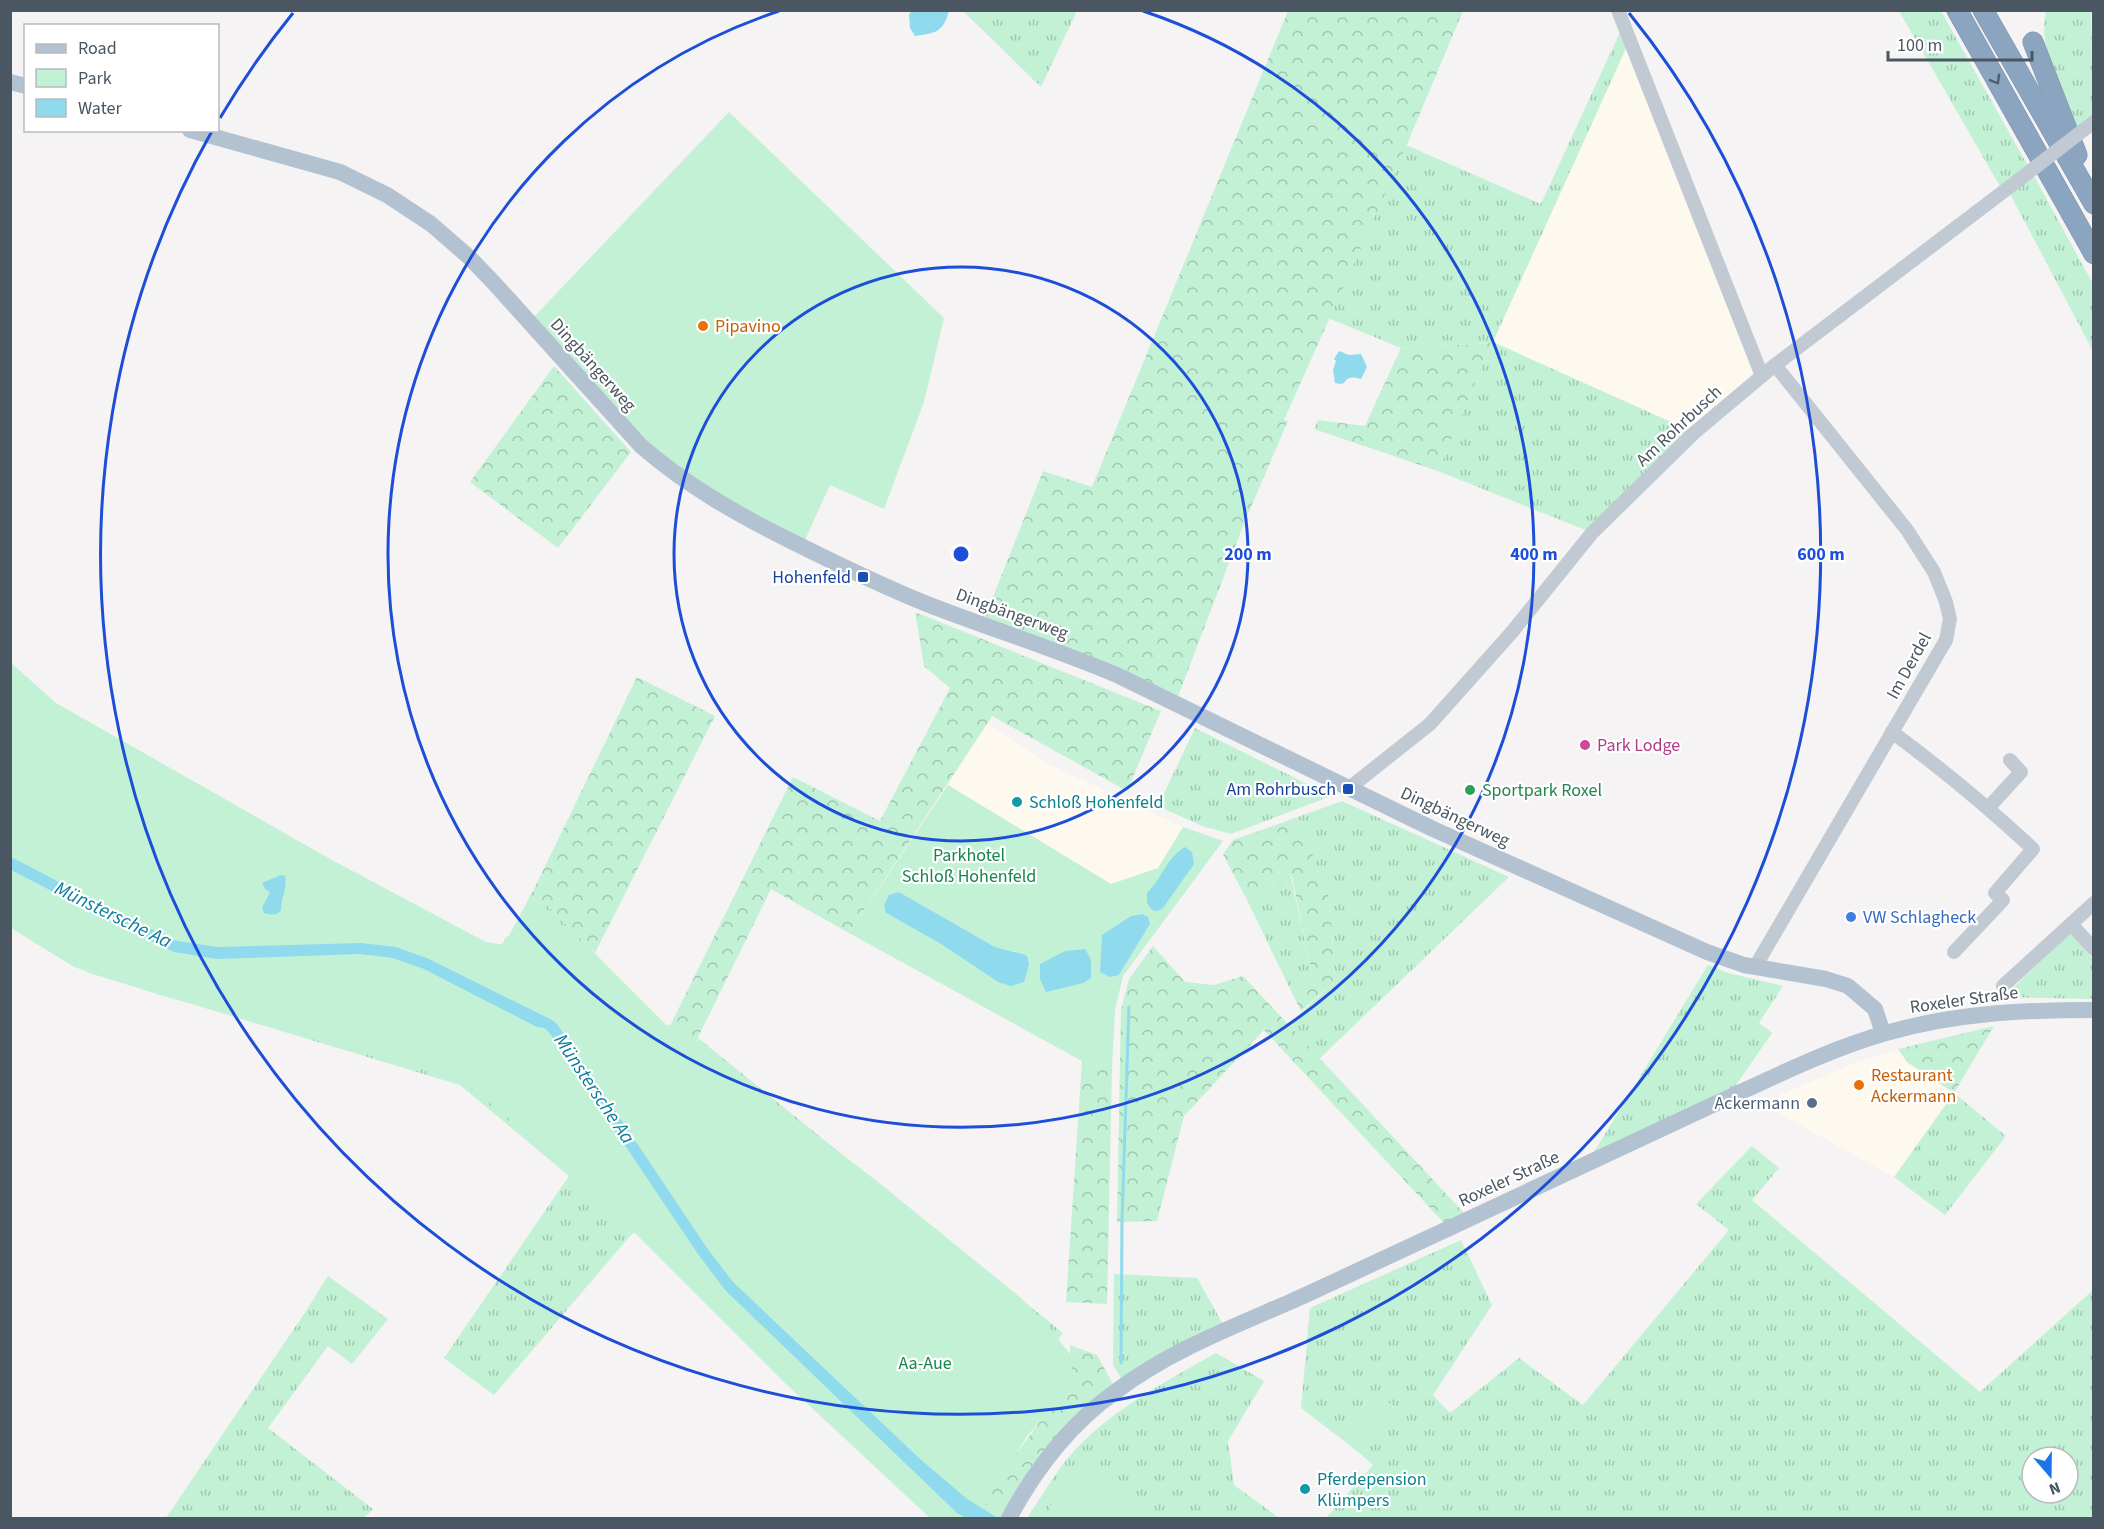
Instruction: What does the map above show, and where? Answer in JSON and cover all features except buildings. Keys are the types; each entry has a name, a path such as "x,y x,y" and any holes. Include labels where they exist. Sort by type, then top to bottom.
{"highway":[{"path":"1957,10 2094,254"},
{"path":"1983,10 2094,204"},
{"path":"2033,42 2094,197"}],"main road":[{"name":"Dingbängerweg","path":"196,132 340,172 387,195 431,224 469,256 641,446 687,483 756,523 878,584 1119,676 1433,830 1707,952 1734,962 1826,979 1848,986 1875,1009 1883,1033"},
{"name":"Roxeler Straße","path":"1011,1516 1050,1454 1075,1427 1117,1390 1170,1357 1818,1057 1883,1033 1947,1018 2022,1010 2094,1010"}],"street":[{"path":"1618,10 1762,376"},
{"name":"Am Rohrbusch","path":"1348,789 1430,724 1512,632 1592,534 1694,434 1775,365 2094,122"},
{"name":"Im Derdel","path":"1755,967 1786,910 1946,640 1950,619 1934,572 1907,530 1775,365"},
{"path":"1892,732 1939,766 1989,807 2033,849 1995,893 2003,900 1954,952"},
{"path":"1989,807 2021,772 2010,760"},
{"path":"2003,986 2094,903"},
{"path":"2071,924 2094,949"}],"shaded area":[{"path":"1627,46 1757,372 1689,430 1492,343"},
{"path":"988,724 1046,763 1183,827 1158,868 1111,884 948,785"},
{"path":"1898,1049 1907,1062 1954,1093 1894,1177 1761,1103 1860,1061"}],"green space":[{"path":"963,11 1077,11 1041,87"},
{"path":"1288,11 1463,11 1402,156 1284,420 1288,421 1245,521 1177,699 983,622 1043,471 1092,487"},
{"path":"1899,11 1941,11 2028,166 2001,188"},
{"path":"2046,11 2091,11 2093,115 2073,130 2047,56 2044,25"},
{"path":"1621,30 1627,46 1493,342 1689,430 1588,531 1438,471 1492,343 1401,348 1328,318 1406,145 1541,204"},
{"path":"729,112 944,318 924,402 884,509 830,485 804,542 691,481 646,441 532,319"},
{"path":"2034,176 2093,284 2093,351 2010,194"},
{"path":"1492,343 1438,471 1314,429 1318,420 1365,426 1401,348"},
{"path":"554,366 631,452 558,548 470,482"},
{"path":"915,612 1161,711 1127,791 992,716 849,933 771,889 678,1078 669,1028 793,777 880,821 950,688 924,666"},
{"name":"Aa-Aue","path":"10,662 56,703 332,860 499,949 506,937 511,935 531,894 665,1027 667,1024 697,1044 878,1182 1021,1298 1049,1327 1072,1357 1071,1386 1027,1436 985,1504 1008,1518 929,1517 785,1383 636,1234 496,1108 470,1088 440,1074 160,995 74,967 11,928"},
{"path":"637,677 715,716 595,953 533,891"},
{"path":"1195,728 1331,796 1231,834 1202,826 1158,806"},
{"name":"Parkhotel Schloß Hohenfeld","path":"948,785 1111,884 1158,868 1183,827 1223,841 1123,976 1115,1010 1112,1068 1082,1061 849,933","holes":["899,892 995,947 1005,951 1015,951 998,982 941,944 886,913","1142,914 1150,924 1119,975 1102,936 1131,916"]},
{"path":"1342,801 1509,877 1319,1059 1288,1025 1335,981 1330,900 1298,817"},
{"path":"1298,817 1330,900 1335,981 1301,1011 1294,997 1312,976 1292,876 1247,900 1223,854 1233,840"},
{"path":"10,863 504,945 533,891 669,1028 650,1220 630,1236 494,1395 444,1358 569,1176 460,1085 89,973 74,962"},
{"path":"1291,876 1312,976 1294,997 1247,900"},
{"path":"2070,932 2093,959 2093,999 2004,997"},
{"path":"1153,946 1185,982 1214,985 1243,976 1465,1214 1444,1223 1264,1030 1184,1116 1157,1221 1117,1222 1121,1010 1129,979"},
{"path":"1708,965 1728,973 1783,986 1759,1023 1772,1033 1734,1088 1591,1157"},
{"path":"1994,1026 1954,1093 1907,1062 1898,1049"},
{"path":"698,1038 1063,1333 1059,1339 694,1048"},
{"path":"1082,1061 1112,1068 1107,1304 1066,1302"},
{"path":"1954,1093 2006,1136 1945,1215 1894,1177"},
{"path":"1752,1146 1779,1168 1752,1200 1980,1392 2093,1290 2093,1518 1326,1518 1373,1465 1362,1455 1397,1409 1374,1392 1339,1437 1301,1408 1310,1308 1461,1240 1492,1305 1433,1395 1450,1413 1519,1358 1583,1405 1729,1230 1696,1204"},
{"path":"1114,1274 1197,1278 1224,1326 1122,1380 1113,1365"},
{"path":"328,1276 388,1319 352,1364 328,1346 268,1428 373,1509 364,1518 166,1518 304,1314"},
{"path":"1070,1345 1097,1355 1113,1384 1002,1518 971,1518 1070,1381"},
{"path":"1216,1353 1264,1381 1228,1441 1234,1485 1279,1518 1027,1518 1068,1457 1100,1427 1148,1392"},
{"path":"1374,1392 1397,1409 1362,1455 1339,1437"},
{"path":"1079,1464 1144,1518 1044,1518 1063,1485"}],"water":[{"path":"912,11 949,11 944,24 937,31 915,36 910,28 909,14"},
{"path":"1339,351 1349,355 1361,354 1367,367 1361,379 1351,378 1344,383 1335,383 1333,370 1336,361 1334,359"},
{"path":"1185,847 1192,852 1194,864 1163,908 1158,911 1152,910 1147,903 1147,893 1173,857"},
{"name":"Münstersche Aa","path":"11,857 177,941 218,947 361,943 396,947 429,959 552,1020 557,1024 707,1248 733,1282 919,1458 967,1499 998,1518 966,1518 957,1513 725,1290 544,1028 537,1027 424,969 393,958 360,954 217,959 174,952 11,870"},
{"path":"281,875 285,876 286,880 281,910 274,914 264,913 262,908 270,892 262,883"},
{"path":"899,892 995,947 1027,956 1029,965 1024,982 1011,986 998,982 941,944 886,913 884,906 889,895"},
{"path":"1142,914 1148,917 1150,924 1119,975 1110,977 1100,972 1102,935 1131,916"},
{"path":"1085,949 1091,960 1091,978 1083,983 1046,992 1040,979 1040,964 1065,951"}],"waterway":[{"path":"1121,1363 1122,1220 1129,1007"}],"place":[{"name":"Pipavino","path":"703,326"},
{"name":"Hohenfeld","path":"863,577"},
{"name":"Park Lodge","path":"1585,745"},
{"name":"Am Rohrbusch","path":"1348,789"},
{"name":"Sportpark Roxel","path":"1470,790"},
{"name":"Schloß Hohenfeld","path":"1017,802"},
{"name":"VW Schlagheck","path":"1851,917"},
{"name":"Restaurant Ackermann","path":"1859,1085"},
{"name":"Ackermann","path":"1812,1103"},
{"name":"Pferdepension Klümpers","path":"1305,1489"}]}
